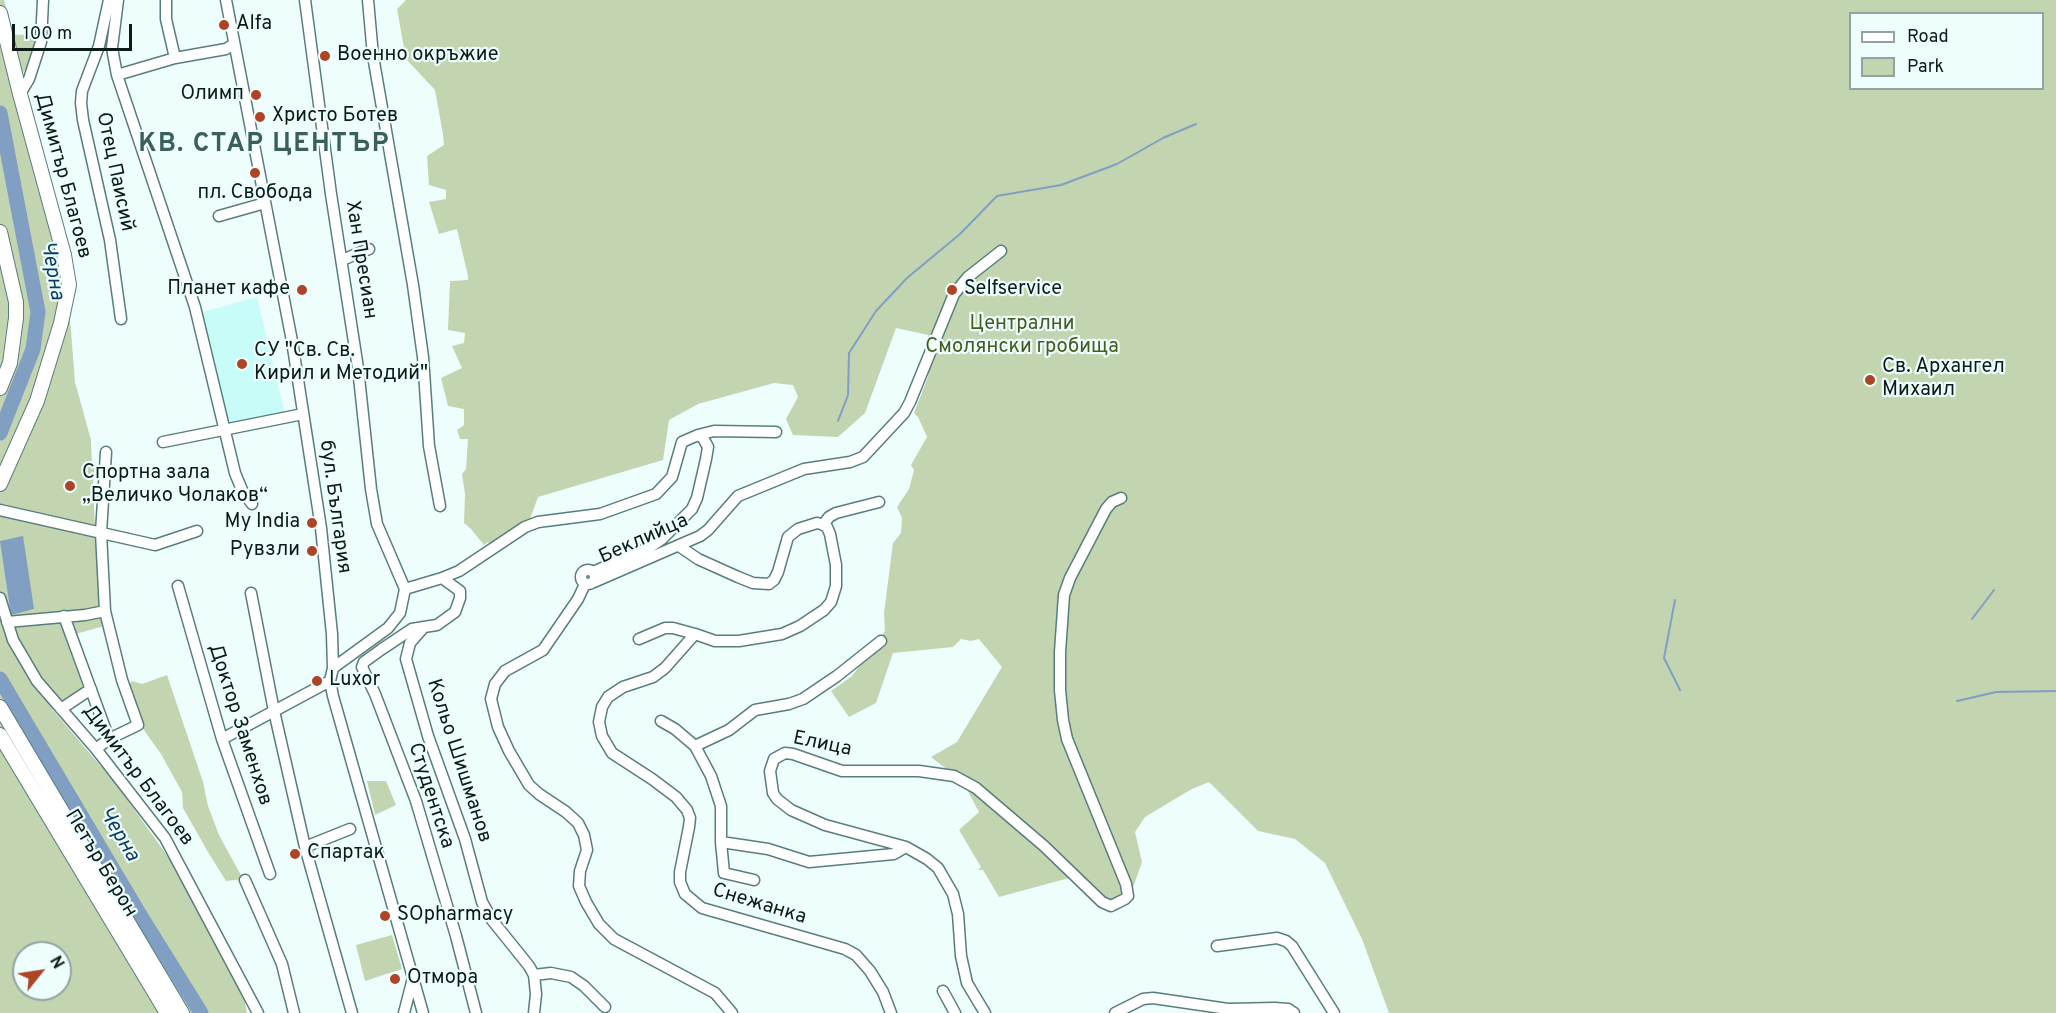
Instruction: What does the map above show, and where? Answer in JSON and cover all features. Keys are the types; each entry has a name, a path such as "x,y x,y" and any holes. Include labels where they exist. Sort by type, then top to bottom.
{"main road":[{"name":"Димитър Благоев","path":"0,13 64,255 69,285 61,323 37,401 0,484"},
{"path":"0,232 16,302 10,363 0,388"},
{"name":"Петър Берон","path":"0,707 182,1013"},
{"name":"Петър Берон","path":"0,735 167,1013"}],"street":[{"path":"20,94 29,79 41,42 43,0"},
{"name":"Отец Паисий","path":"109,0 99,46 82,91 81,103 110,240 121,319"},
{"path":"118,0 111,48 117,75 195,307 235,473 242,490 252,504"},
{"path":"166,0 166,19 175,58"},
{"name":"бул. България","path":"226,0 292,341 321,528 332,634 333,668 330,681 423,1013"},
{"name":"Хан Пресиан","path":"305,0 358,368 370,489 377,524 405,592"},
{"path":"368,0 373,56 413,285 423,357 429,446 440,507"},
{"path":"117,75 175,58 226,48 234,44"},
{"path":"219,216 265,203"},
{"path":"342,260 369,249"},
{"name":"Беклийца","path":"591,579 679,546 708,530 738,496 804,469 850,462 863,457 904,413 954,294 968,277 1001,251"},
{"path":"163,442 303,414"},
{"path":"333,668 388,628 400,613 405,592 459,571 525,527 538,522 600,514 656,494 672,477 682,442 714,431 776,432"},
{"path":"698,435 703,438 708,447 698,498 692,509 650,547 591,579 543,650 505,671 495,684 491,699 498,727 529,785 566,812 578,823 584,835 587,850 579,872 579,886 599,924 614,939 715,993 732,1013"},
{"path":"96,749 109,739 138,725 122,680 105,611 101,533 106,452"},
{"name":"Елица","path":"985,1013 967,983 961,956 958,914 950,887 938,868 906,847 825,825 792,810 777,799 771,787 770,771 774,759 785,753 842,771 919,771 954,776 976,788 1036,839 1102,902 1111,906 1128,897 1122,874 1067,739 1060,690 1064,595 1070,578 1106,509 1112,502 1121,498"},
{"path":"823,525 829,517 836,513 879,502"},
{"path":"0,510 155,545 197,531"},
{"path":"639,639 665,628 673,628 715,640 739,641 782,634 800,626 824,610 831,602 836,586 836,565 830,534 827,527 817,523 798,529 788,537 778,572 769,584 753,583 738,577 698,559 679,546"},
{"path":"424,627 437,625 455,612 460,591 442,578"},
{"name":"Доктор Заменхов","path":"178,586 222,739 270,874"},
{"path":"251,593 274,711 305,847 352,1013"},
{"name":"Димитър Благоев","path":"0,598 14,640 37,681 96,749 165,838 258,1013"},
{"path":"7,622 105,611"},
{"path":"64,616 109,739"},
{"name":"Кольо Шишманов","path":"424,627 410,643 406,659 428,736 465,839 482,902 492,920 534,975"},
{"name":"Студентска","path":"424,627 412,629 364,662 362,667 375,694 416,801 476,1013"},
{"name":"Снежанка","path":"695,634 665,668 653,677 623,687 608,697 602,707 599,722 602,736 612,753 676,797 687,810 690,818 689,827 680,872 680,882 685,894 702,908 844,949 855,955 870,971 883,992 891,1013"},
{"path":"695,746 729,730 755,710 804,699 881,641"},
{"path":"222,739 330,681"},
{"path":"62,709 91,689"},
{"path":"661,721 675,729 695,746 711,776 721,806 724,873 754,880"},
{"path":"305,847 350,829"},
{"path":"721,842 768,849 810,862 894,854 906,847"},
{"path":"245,880 282,964 294,1013"},
{"path":"1217,946 1277,938 1286,941 1292,946 1334,1013"},
{"path":"534,1013 536,994 534,975 551,973 571,977 605,1006"},
{"path":"404,1013 413,978"},
{"path":"943,991 955,1013"},
{"path":"1115,1013 1143,999 1152,998 1228,1010 1275,1008 1288,1009 1294,1013"}],"shaded area":[{"name":"СУ \"Св. Св. Кирил и Методий\"","path":"257,297 285,414 226,426 199,313"},
{"path":"23,536 34,609 11,615 0,541"}],"green space":[{"path":"0,0 4,0 13,35 40,34 29,64 22,74 73,284 70,318 75,382 91,440 92,467 95,468 93,484 96,547 104,626 65,637 83,687 52,709 116,784 176,868 243,992 247,1013 0,1013"},
{"name":"Централни Смолянски гробища","path":"406,0 2056,0 2056,1013 1389,1013 1362,939 1325,863 1295,839 1258,831 1209,782 1190,790 1145,817 1135,832 1142,862 1127,905 1096,905 1069,878 999,897 983,870 978,870 981,867 959,830 979,812 963,782 931,757 957,742 1002,667 979,639 971,641 961,639 953,647 893,653 876,703 849,717 831,691 852,676 885,631 884,613 893,543 901,533 902,518 897,507 909,489 914,470 911,465 927,437 914,413 928,377 931,350 928,335 896,328 865,413 838,437 793,435 786,419 798,397 793,385 774,383 698,404 669,420 663,460 538,497 530,519 491,544 488,542 484,545 464,523 465,494 462,474 466,469 468,439 460,439 457,430 464,425 464,409 448,406 441,378 462,368 452,346 464,343 465,333 448,330 450,281 468,280 468,276 457,229 439,234 429,202 446,199 446,190 429,185 427,156 444,145 435,90 406,59 397,9"},
{"path":"167,675 203,782 208,806 219,835 243,879 226,881 183,808 182,792 161,754 136,719 124,689 132,681 142,684"},
{"path":"367,781 386,781 396,805 375,815"},
{"path":"392,935 402,969 365,981 356,945"}],"waterway":[{"name":"Черна","path":"0,113 38,312 33,349 0,433"},
{"path":"838,421 848,395 849,353 876,311 907,278 960,234 997,196 1061,185 1117,164 1163,138 1196,124"},
{"path":"1972,619 1994,590"},
{"path":"1675,600 1664,658 1680,690"},
{"name":"Черна","path":"0,679 201,1013"},
{"path":"1957,701 1996,692 2056,691"}],"place":[{"name":"Alfa","path":"224,25"},
{"name":"Военно окръжие","path":"325,56"},
{"name":"Олимп","path":"256,95"},
{"name":"Христо Ботев","path":"260,117"},
{"name":"пл. Свобода","path":"255,173"},
{"name":"Планет кафе","path":"302,290"},
{"name":"Selfservice","path":"952,290"},
{"name":"СУ \"Св. Св. Кирил и Методий\"","path":"242,364"},
{"name":"Св. Архангел Михаил","path":"1870,380"},
{"name":"Спортна зала „Величко Чолаков“","path":"70,486"},
{"name":"My India","path":"312,523"},
{"name":"Рувзли","path":"312,551"},
{"name":"Luxor","path":"317,681"},
{"name":"Спартак","path":"295,854"},
{"name":"SOpharmacy","path":"385,916"},
{"name":"Отмора","path":"395,979"}],"district":[{"name":"КВ. СТАР ЦЕНТЪР","path":"264,146"}]}
